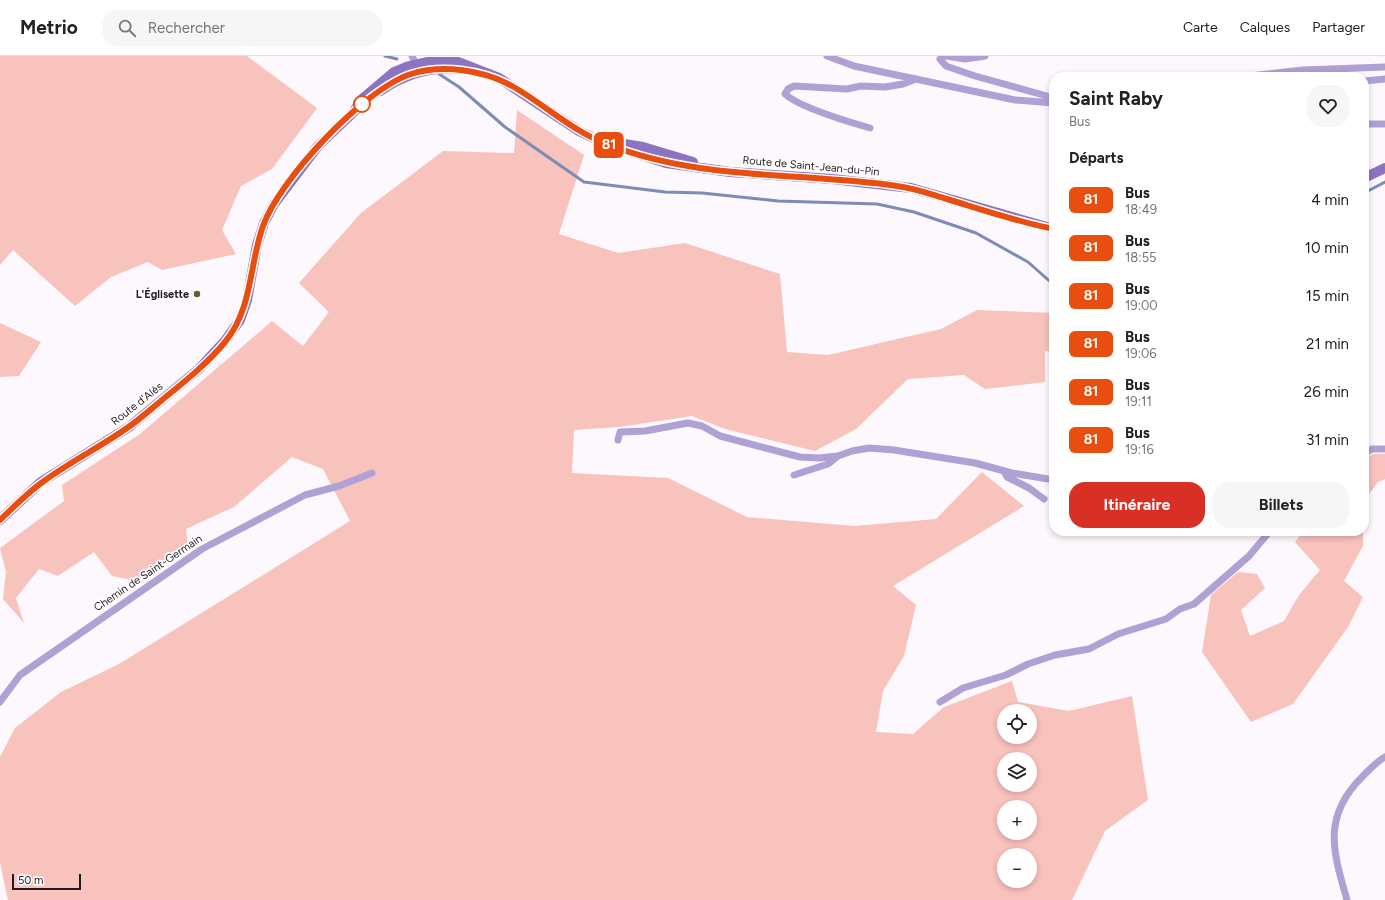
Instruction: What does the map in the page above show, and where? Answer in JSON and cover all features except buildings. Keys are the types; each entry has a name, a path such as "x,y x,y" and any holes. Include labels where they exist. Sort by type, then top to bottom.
{"main road":[{"name":"Route de Saint-Jean-du-Pin","path":"355,110 362,99 394,72 414,60 433,59 458,62 488,72 509,84 580,131 597,139 643,147 696,163 704,167 730,172 827,179 911,188 1049,228"},
{"name":"Route de Saint-Jean-du-Pin","path":"252,277 264,223 274,204 318,146 355,110 391,83 409,74 426,70 442,68 458,69 509,84"},
{"path":"1369,176 1385,168"},
{"name":"Route d'Alès","path":"0,520 41,482 129,427 199,369 225,341 240,320 247,300 252,277"}],"street":[{"path":"827,56 854,66 1015,100 1049,103"},
{"path":"985,56 965,59 944,56 940,59 946,66 975,76 1049,97"},
{"path":"1285,72 1385,67"},
{"path":"870,128 790,99 785,94 788,88 794,86 847,90 861,86 885,87 903,84 916,79"},
{"path":"1369,81 1385,79"},
{"path":"1369,124 1385,124"},
{"path":"618,440 620,432 645,431 688,423 702,426 720,436 800,457 819,458 838,456 852,451 869,448 894,450 975,463 1004,471 1049,479"},
{"path":"1369,449 1385,449"},
{"path":"794,475 828,464 838,456"},
{"path":"1004,471 1007,477 1029,488 1044,499"},
{"name":"Chemin de Saint-Germain","path":"0,702 20,675 202,549 305,495 339,486 372,473"},
{"path":"940,702 963,688 1006,674 1028,664 1055,655 1089,649 1118,634 1166,619 1180,609 1194,604 1249,556 1266,536"},
{"path":"1347,900 1338,870 1333,832 1337,813 1354,786 1385,757"}],"shaded area":[{"path":"0,56 247,56 317,108 272,169 241,186 222,230 236,254 162,270 148,262 111,277 75,306 13,250 0,265"},
{"path":"517,110 584,155 559,234 618,253 685,243 780,274 787,352 828,355 941,329 977,310 1049,313 1049,351 1045,351 1045,382 985,389 964,375 908,379 856,429 815,451 725,429 692,416 619,427 574,430 572,473 668,478 747,517 854,526 936,519 982,472 1024,506 893,586 916,605 904,656 883,691 876,732 913,734 944,707 1012,681 1018,702 1029,704 997,704 997,744 1037,744 1037,705 1069,711 1132,696 1148,800 1105,831 1072,900 8,900 0,863 0,757 15,728 61,692 119,664 350,521 323,469 292,457 234,507 186,529 188,546 137,581 112,576 94,552 58,576 39,569 16,598 24,623 3,599 6,572 0,548 64,501 62,485 140,434 272,321 303,346 329,312 299,283 361,213 443,151 514,153"},
{"path":"0,323 41,342 19,376 0,377"},
{"path":"1374,454 1385,454 1385,479 1378,482 1369,494 1369,456"},
{"path":"1299,536 1363,536 1363,546 1344,581 1363,597 1348,627 1293,704 1251,722 1202,652 1211,595 1238,572 1257,574 1265,588 1241,610 1250,636 1284,621 1299,595 1320,570 1295,542"}],"waterway":[{"path":"385,56 397,59"},
{"path":"439,74 459,87 505,127 584,182 665,192 702,193 778,201 877,204 914,212 976,233 1028,262 1049,281"},
{"path":"1369,190 1385,182"}],"bus line":[{"name":"81","path":"0,520 41,482 129,427 199,369 225,341 240,320 247,300 257,246 264,223 274,204 318,146 355,110 391,83 409,74 442,68 458,69 509,84 580,131 606,144 666,163 704,167 730,172 894,185 911,188 1049,228"}],"place":[{"name":"L'Églisette","path":"197,294"}]}
